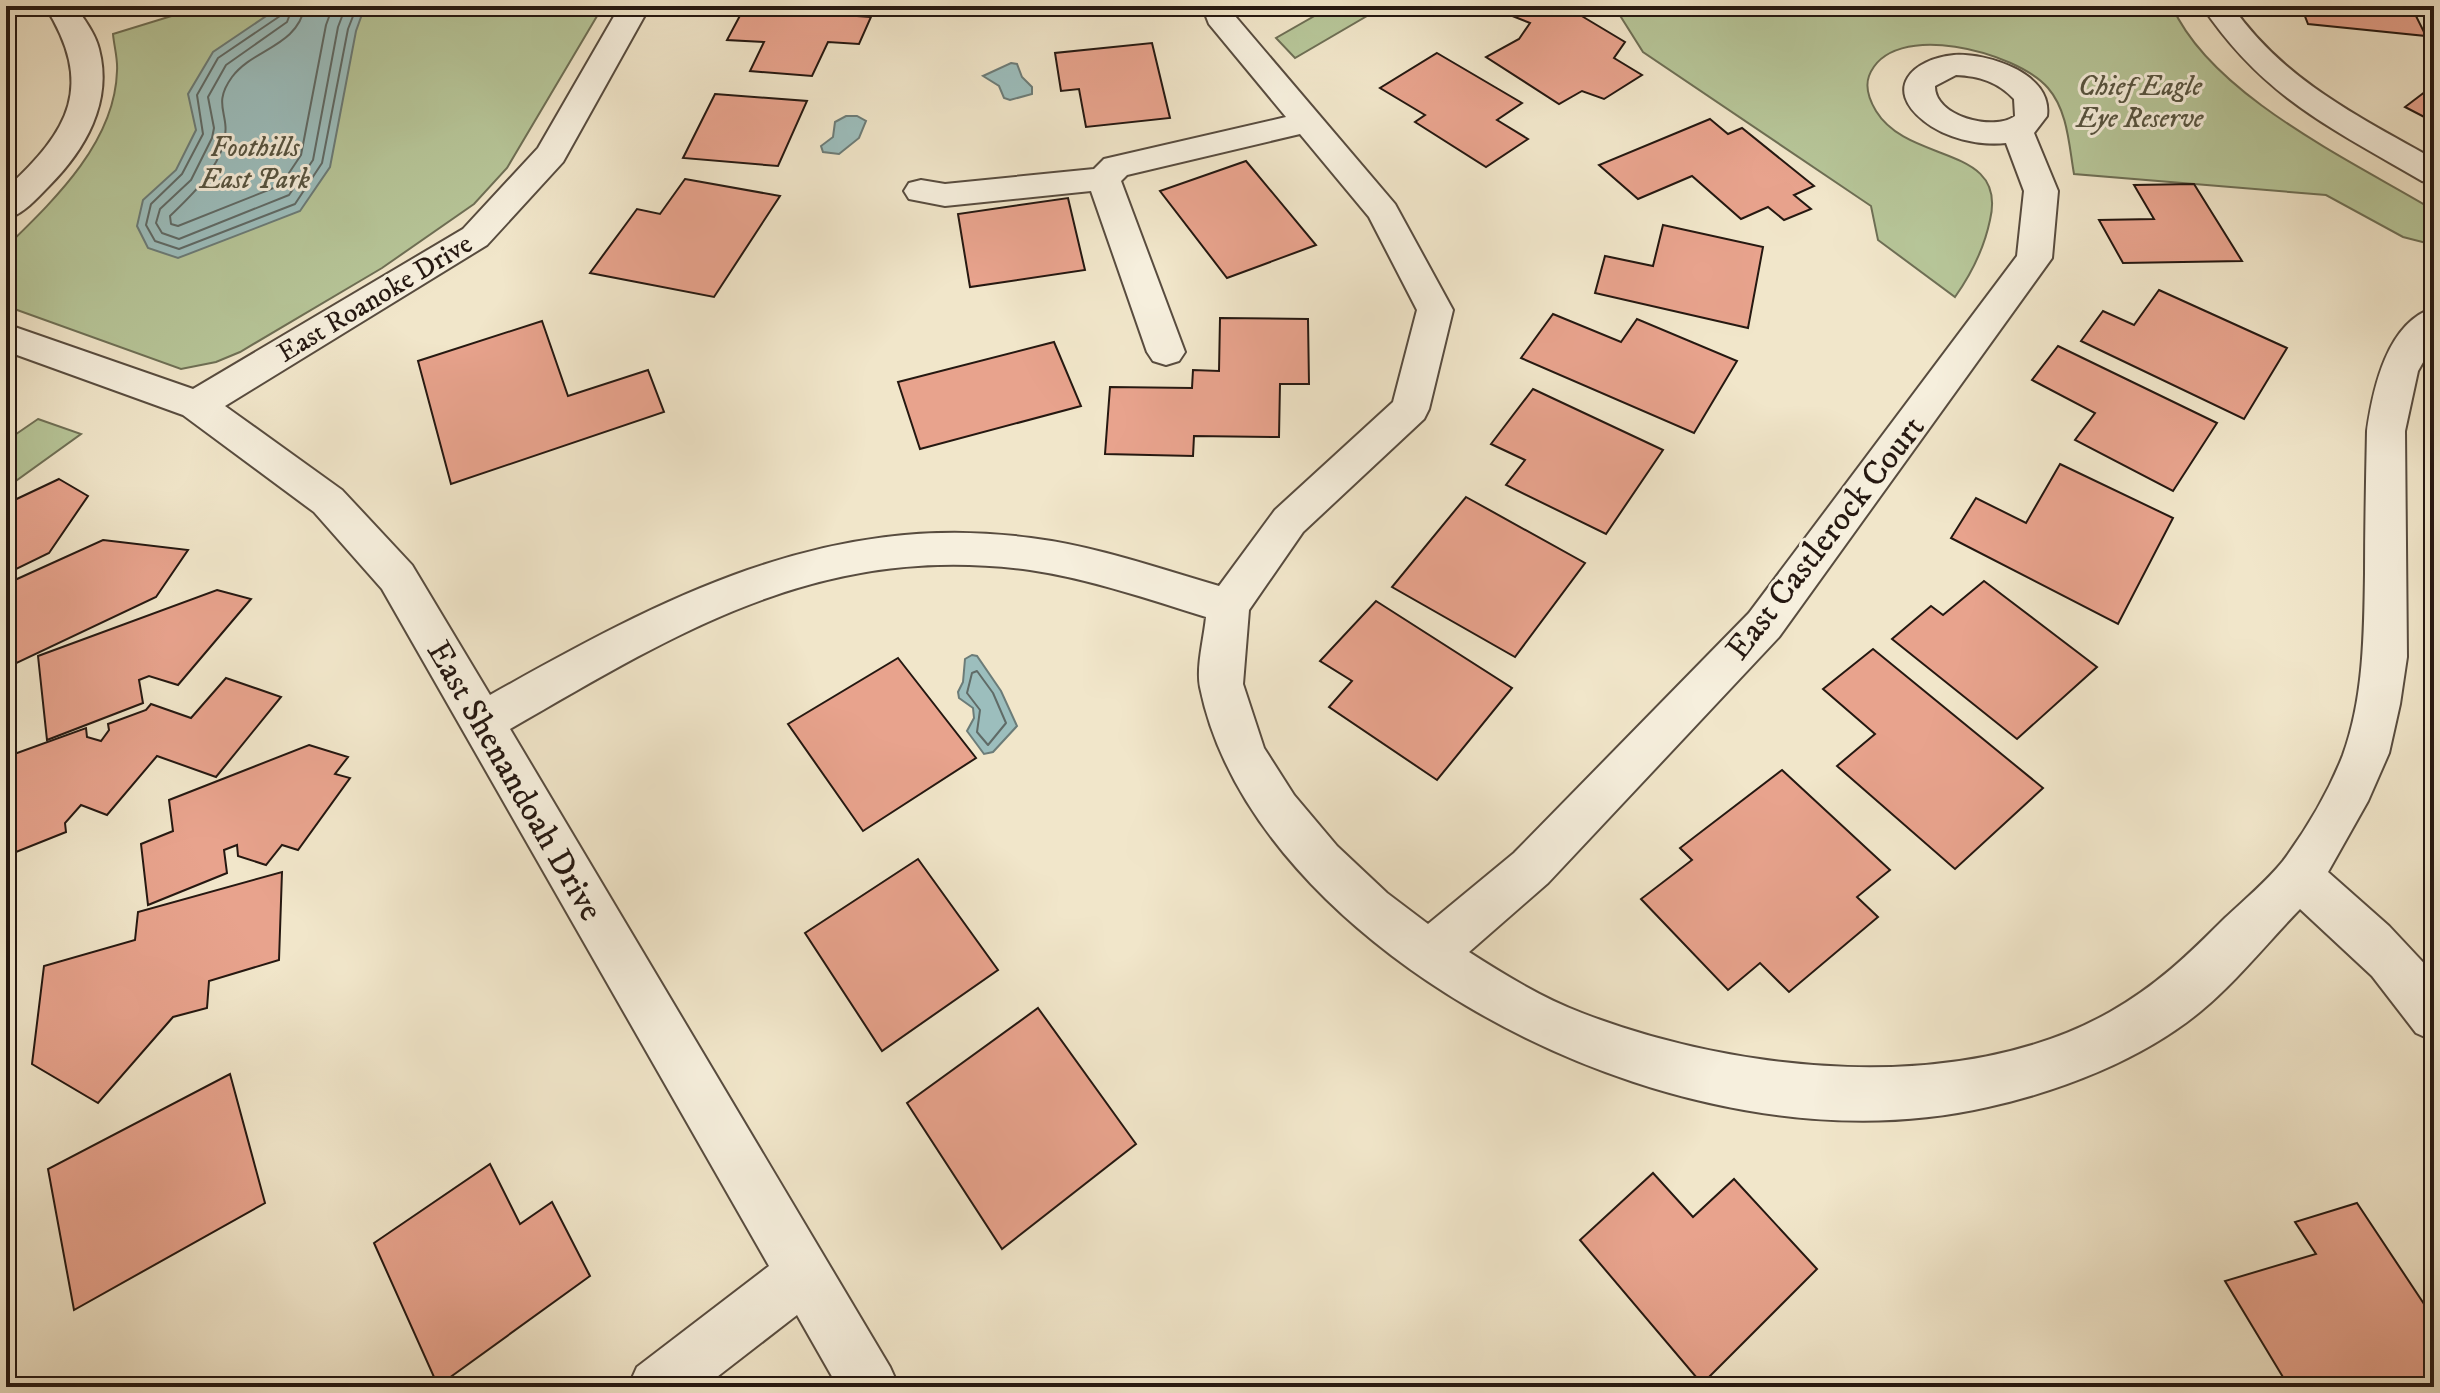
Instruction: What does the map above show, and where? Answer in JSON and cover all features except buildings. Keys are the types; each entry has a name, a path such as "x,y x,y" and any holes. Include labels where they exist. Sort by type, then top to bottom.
{"street":[{"path":"6,208 56,161 87,105 84,49 60,6"},
{"name":"East Roanoke Drive","path":"196,405 475,237 551,154 635,6"},
{"path":"1217,6 1220,18 1383,212 1435,310 1410,409 1289,521 1228,606 1221,684 1244,756 1278,810 1320,861 1370,909 1429,955 1496,998 1572,1035 1654,1063 1737,1083 1823,1093 1905,1092 1986,1082 2059,1061 2126,1031 2183,994 2299,877 2345,801 2366,753 2385,657 2386,431 2391,394 2403,361 2421,332 2434,321"},
{"path":"2217,6 2249,52 2299,95 2434,173"},
{"path":"921,191 945,195 1103,179 1116,167 1308,122"},
{"name":"East Castlerock Court","path":"1429,955 1531,868 1764,625 2034,258 2041,191 2017,130"},
{"path":"1103,179 1166,352"},
{"name":"East Shenandoah Drive","path":"6,337 196,405 328,501 397,577 870,1387"},
{"path":"482,722 695,607 755,583 817,566 880,555 942,550 1004,551 1065,560 1228,606"},
{"path":"2299,877 2372,942 2425,1001 2434,1016"},
{"path":"657,1387 804,1274"}],"green space":[{"name":"Foothills East Park","path":"204,6 603,6 507,168 474,204 382,268 240,352 216,362 181,369 6,306 6,247 61,190 93,146 114,97 117,71 113,34"},
{"path":"1332,6 1384,6 1295,58 1276,38"},
{"name":"Chief Eagle Eye Reserve","path":"1614,6 2172,6 2191,38 2218,68 2250,96 2324,147 2432,209 2434,245 2403,237 2326,195 2074,174 2060,107 2048,88 2032,75 1984,53 1927,45 1902,48 1882,58 1869,76 1869,94 1876,111 1891,128 1910,140 1971,166 1984,178 1992,196 1984,241 1972,270 1955,297 1878,240 1871,206 1643,52"},
{"path":"38,419 81,434 6,488 6,441"}],"water":[{"path":"281,6 365,6 356,31 330,167 300,211 178,258 148,248 137,226 143,200 176,170 196,130 188,94 213,52"},
{"path":"1011,63 1017,64 1022,77 1032,87 1032,94 1010,100 1004,98 999,86 983,76"},
{"path":"846,116 857,116 866,121 859,138 839,154 823,152 821,146 833,137 835,122"},
{"path":"977,656 1001,691 1017,726 993,752 984,754 967,731 974,718 973,708 959,698 958,692 963,682 965,659"}]}
